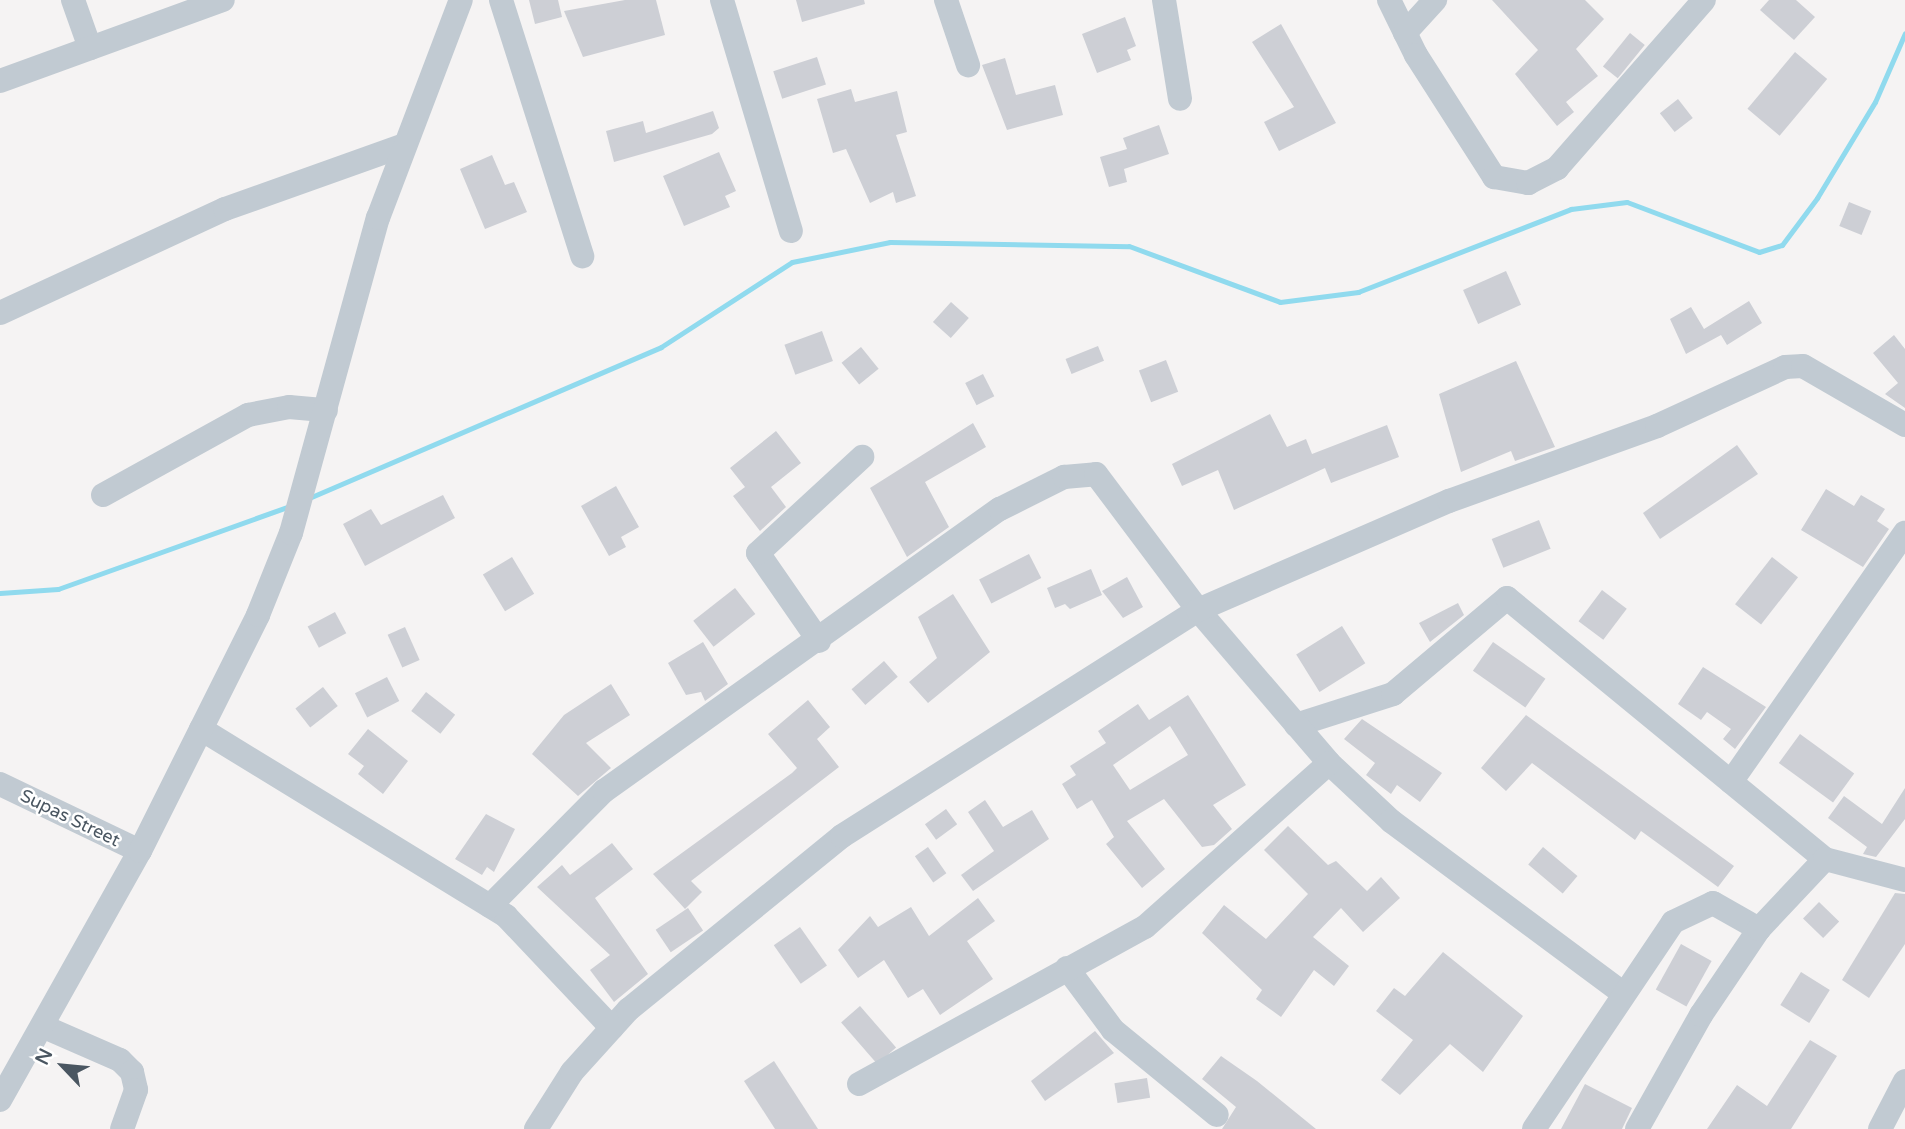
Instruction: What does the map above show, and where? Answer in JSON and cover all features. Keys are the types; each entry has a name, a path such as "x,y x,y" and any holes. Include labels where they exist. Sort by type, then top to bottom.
{"street":[{"path":"73,0 90,48"},
{"path":"0,81 223,0"},
{"path":"0,1100 140,851 201,729 291,533 405,145 461,0"},
{"path":"501,0 582,256"},
{"path":"722,0 791,231"},
{"path":"946,0 968,65"},
{"path":"1164,0 1180,99"},
{"path":"1389,0 1405,33 1494,177 1528,183 1557,168 1704,0"},
{"path":"1405,33 1435,0"},
{"path":"0,313 225,209 405,145"},
{"path":"536,1129 572,1072 612,1028 674,970 842,836 1198,610 1449,500 1657,426 1785,367 1803,366 1905,425"},
{"path":"103,495 248,415 289,407 326,410"},
{"path":"818,641 758,553 862,457"},
{"path":"490,906 604,791 1000,509 1077,472 1106,479 1198,610 1329,763 1391,821 1624,994"},
{"path":"1731,782 1905,533"},
{"path":"1296,725 1393,694 1507,598 1825,859 1905,880"},
{"path":"201,729 490,906 612,1028"},
{"path":"859,1084 1067,968 1145,928 1329,763"},
{"name":"Supas Street","path":"0,784 140,851"},
{"path":"1637,1129 1700,1015 1759,929 1825,859"},
{"path":"1534,1129 1674,922 1697,906 1728,906 1759,929"},
{"path":"1067,968 1113,1030 1217,1115"},
{"path":"42,1026 120,1060 132,1072 136,1090 122,1129"},
{"path":"1880,1129 1905,1081"}],"building":[{"path":"529,0 558,0 562,17 535,24"},
{"path":"625,0 656,0 665,35 583,57 564,11"},
{"path":"796,0 864,0 865,4 802,22"},
{"path":"1492,0 1585,0 1604,19 1576,49 1598,76 1566,102 1574,112 1557,126 1515,74 1538,50"},
{"path":"1769,0 1796,0 1815,17 1794,40 1760,10"},
{"path":"1125,17 1136,46 1127,50 1131,60 1097,73 1082,34"},
{"path":"1281,24 1336,123 1279,151 1264,122 1294,107 1252,42"},
{"path":"1630,33 1645,45 1618,78 1603,66"},
{"path":"1795,52 1827,79 1780,136 1747,109"},
{"path":"817,57 826,85 782,99 773,71"},
{"path":"1005,58 1016,95 1055,85 1063,115 1007,130 982,65"},
{"path":"851,89 855,102 897,91 907,132 896,135 916,196 896,203 893,192 870,203 846,149 833,153 817,99"},
{"path":"1678,99 1693,118 1675,132 1660,113"},
{"path":"713,111 719,128 712,134 614,162 606,131 643,121 646,133"},
{"path":"1159,125 1169,154 1124,169 1127,182 1109,187 1100,157 1127,149 1123,138"},
{"path":"719,152 736,191 725,196 730,207 684,226 663,176"},
{"path":"492,155 505,185 514,182 527,212 485,229 460,169"},
{"path":"1849,202 1871,211 1862,235 1839,226"},
{"path":"1506,271 1521,305 1478,324 1463,290"},
{"path":"1749,301 1762,323 1727,345 1721,335 1686,354 1670,319 1691,307 1704,329"},
{"path":"951,302 969,318 951,338 933,322"},
{"path":"822,331 833,361 795,375 784,345"},
{"path":"1894,335 1905,349 1905,408 1885,394 1898,383 1873,353"},
{"path":"1098,346 1104,361 1072,374 1066,359"},
{"path":"861,347 879,369 859,384 842,363"},
{"path":"1166,360 1178,392 1151,402 1139,370"},
{"path":"1516,361 1555,447 1515,461 1511,451 1461,472 1439,394"},
{"path":"983,374 994,396 977,405 965,383"},
{"path":"1270,414 1287,447 1306,439 1312,454 1387,425 1399,457 1331,483 1325,468 1234,510 1218,470 1182,486 1172,464"},
{"path":"973,423 986,447 925,482 949,527 907,557 870,488"},
{"path":"776,431 801,463 771,487 786,507 760,531 733,496 745,487 730,468"},
{"path":"1737,445 1758,474 1660,539 1643,513"},
{"path":"616,486 639,527 621,537 626,547 609,556 581,506"},
{"path":"1826,489 1854,506 1861,495 1885,509 1877,521 1889,529 1863,567 1801,530"},
{"path":"443,495 455,518 365,566 343,524 371,509 381,525"},
{"path":"1539,520 1551,549 1503,568 1492,539"},
{"path":"1029,554 1041,578 991,603 979,579"},
{"path":"512,557 534,594 505,611 483,575"},
{"path":"1772,557 1798,577 1761,625 1735,604"},
{"path":"1091,569 1102,595 1070,609 1065,604 1055,608 1047,588"},
{"path":"1127,577 1143,607 1123,618 1102,591"},
{"path":"735,588 755,614 714,647 693,621"},
{"path":"1602,590 1627,609 1603,640 1579,621"},
{"path":"953,594 990,652 928,703 909,682 937,658 918,617"},
{"path":"1458,603 1464,615 1430,642 1419,623"},
{"path":"335,612 346,633 319,648 308,627"},
{"path":"1342,626 1365,663 1320,692 1296,655"},
{"path":"405,627 420,660 402,668 388,635"},
{"path":"703,642 728,684 705,701 701,692 686,695 668,663"},
{"path":"1493,642 1545,679 1525,707 1473,671"},
{"path":"884,661 898,677 865,705 852,689"},
{"path":"1703,667 1766,707 1735,749 1723,739 1731,729 1707,712 1701,720 1678,704"},
{"path":"387,677 399,701 367,717 355,693"},
{"path":"611,684 630,715 586,743 611,768 578,796 532,754 564,715"},
{"path":"323,687 338,706 310,727 295,709"},
{"path":"426,692 455,715 440,734 411,711"},
{"path":"1188,695 1246,785 1213,805 1232,829 1214,845 1202,847 1164,799 1127,821 1165,869 1142,888 1106,844 1114,837 1092,800 1077,809 1062,784 1076,775 1070,766 1106,743 1098,731 1138,704 1149,720","holes":["1170,726 1188,755 1130,790 1113,765"]},
{"path":"808,700 830,727 817,739 839,767 691,881 702,892 685,909 653,874 797,768 768,734"},
{"path":"1526,715 1734,866 1718,887 1641,831 1635,840 1532,763 1506,791 1481,768"},
{"path":"1362,719 1442,773 1420,802 1397,785 1391,794 1366,775 1375,763 1344,739"},
{"path":"368,729 408,761 383,794 358,774 364,766 348,754"},
{"path":"1800,734 1854,773 1833,803 1779,763"},
{"path":"1905,788 1905,819 1876,857 1863,854 1867,847 1828,818 1844,796 1882,824"},
{"path":"985,800 1003,827 1032,810 1049,839 973,891 961,875 994,851 968,812"},
{"path":"946,809 957,824 936,840 925,824"},
{"path":"486,814 515,829 494,872 487,867 482,875 455,859"},
{"path":"1288,826 1328,865 1336,861 1367,891 1381,877 1400,898 1363,932 1341,908 1313,937 1349,966 1334,986 1314,970 1281,1017 1256,999 1262,990 1202,933 1224,905 1266,939 1308,894 1264,850"},
{"path":"612,843 633,869 595,898 648,974 614,1002 590,970 610,955 537,887 562,865 570,875"},
{"path":"928,847 946,873 933,882 915,856"},
{"path":"1543,847 1577,876 1563,894 1528,865"},
{"path":"1895,893 1905,894 1905,944 1869,998 1842,980"},
{"path":"978,898 995,921 967,941 993,979 940,1015 923,989 908,998 884,960 858,978 838,950 870,916 878,927 911,907 929,936"},
{"path":"1819,902 1839,921 1823,938 1803,919"},
{"path":"688,908 703,930 671,952 656,930"},
{"path":"800,927 827,966 801,984 774,945"},
{"path":"1681,944 1712,961 1686,1006 1656,989"},
{"path":"1443,952 1523,1016 1483,1072 1450,1044 1400,1095 1381,1080 1413,1040 1376,1011 1394,988 1405,996"},
{"path":"1801,972 1830,990 1809,1023 1780,1005"},
{"path":"860,1006 896,1048 877,1064 841,1022"},
{"path":"1095,1031 1114,1053 1045,1101 1031,1081"},
{"path":"1810,1040 1837,1056 1791,1129 1707,1129 1737,1085 1767,1106"},
{"path":"1221,1056 1257,1081 1316,1129 1222,1129 1236,1107 1202,1079"},
{"path":"774,1061 818,1129 775,1129 744,1081"},
{"path":"1147,1078 1150,1098 1118,1103 1114,1083"},
{"path":"1585,1084 1632,1108 1622,1129 1561,1129"}],"waterway":[{"path":"309,498 661,347 792,262 890,242 1129,246 1280,302 1358,292 1571,209 1627,202 1759,252 1782,245 1817,198 1875,102 1905,33"},
{"path":"0,593 58,589 290,506"}]}
